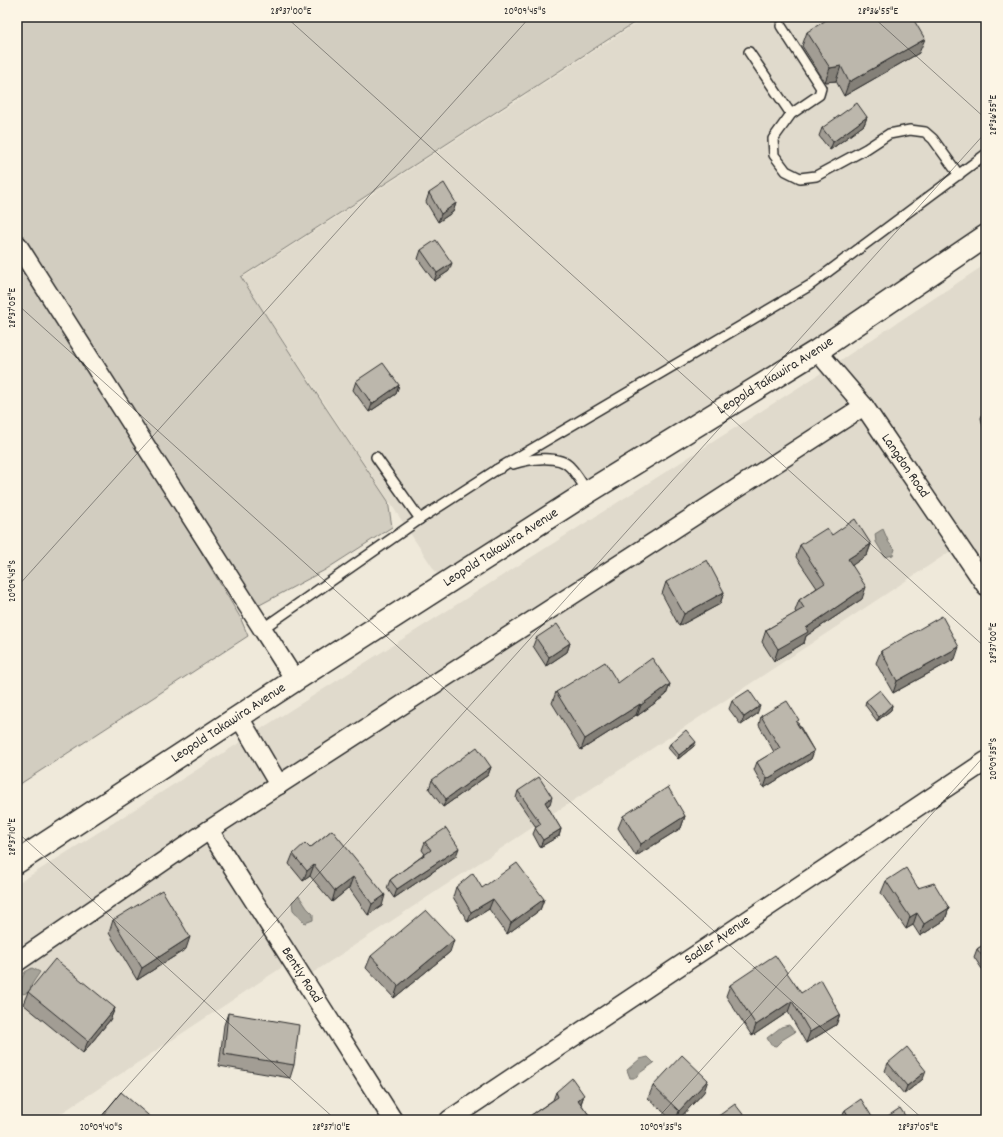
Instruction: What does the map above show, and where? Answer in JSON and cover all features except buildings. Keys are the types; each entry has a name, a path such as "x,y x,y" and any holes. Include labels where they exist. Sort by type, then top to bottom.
{"highway":[{"name":"Leopold Takawira Avenue","path":"17,862 295,680 588,492 818,351 986,236"}],"street":[{"path":"17,244 295,680"},
{"name":"Langdon Road","path":"818,351 864,406 986,586"},
{"path":"17,962 209,830 864,406"},
{"path":"239,717 279,785"},
{"name":"Sadler Avenue","path":"449,1120 986,761"},
{"name":"Bently Road","path":"209,830 393,1120"}],"lane":[{"path":"781,26 821,88 819,95 792,114 774,139 774,155 786,171 800,178 816,176 866,149 889,134 910,130 925,132 933,139 959,175"},
{"path":"749,52 792,114"},
{"path":"262,629 420,519 496,470 809,286 986,154"},
{"path":"376,457 420,519"},
{"path":"496,470 523,460 554,458 570,465 588,492"}],"shaded area":[{"path":"17,17 643,17 241,277 388,501 392,527 325,570 254,608 17,229"},
{"path":"646,17 986,17 986,226 441,580 242,278"},
{"path":"17,255 177,511 240,617 248,636 17,786"},
{"path":"986,264 986,548 970,559 960,545 305,978 293,960 51,1120 17,1120 17,884 815,377"},
{"path":"883,529 889,543 895,549 893,555 885,557 876,542 875,534"},
{"path":"299,896 313,914 313,920 305,923 293,910 292,902"},
{"path":"32,968 40,972 32,984 29,992 23,994 17,988 25,972"},
{"path":"789,1025 795,1032 782,1040 776,1046 771,1045 767,1038 781,1027"},
{"path":"648,1057 654,1063 641,1072 636,1078 630,1078 627,1070 640,1059"}]}
